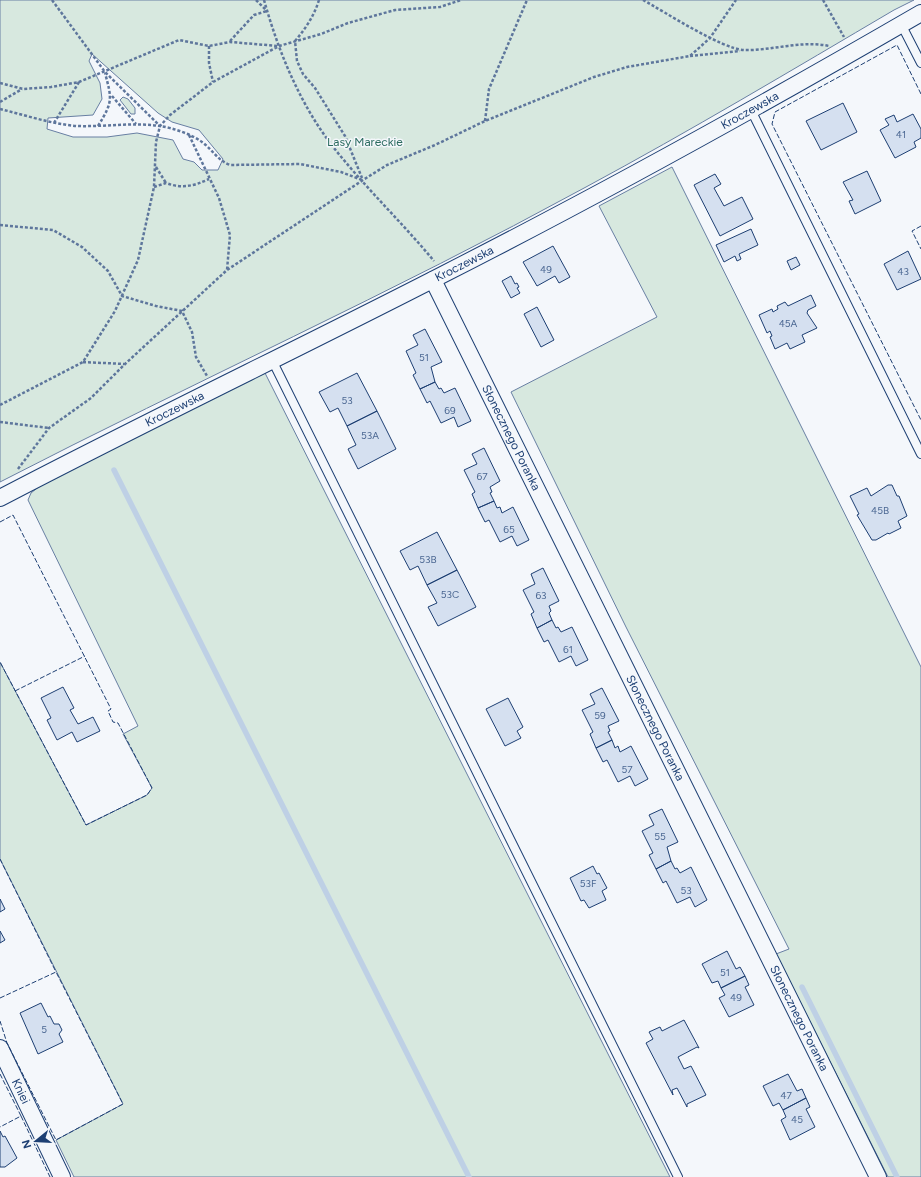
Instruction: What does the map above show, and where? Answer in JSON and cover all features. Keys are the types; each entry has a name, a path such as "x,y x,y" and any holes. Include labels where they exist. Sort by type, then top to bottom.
{"street":[{"name":"Kroczewska","path":"0,498 438,277 751,110 921,13"},
{"name":"Słonecznego Poranka","path":"438,277 878,1177"},
{"name":"Kniei","path":"0,1048 62,1177"}],"lane":[{"path":"902,24 921,63"},
{"path":"751,110 921,454"},
{"path":"272,360 678,1177"}],"path":[{"path":"52,0 105,72 160,126"},
{"path":"256,0 267,11"},
{"path":"264,0 279,46 304,102 324,134 343,159 421,245 438,277"},
{"path":"319,0 316,10 308,25 295,41 297,61 303,74 315,88 345,136 363,180"},
{"path":"83,362 115,311 138,260 154,187 156,142 160,126 170,114 213,82 279,46 321,34 348,23 395,10 440,7 461,0"},
{"path":"484,121 489,89 527,0"},
{"path":"643,0 710,38 725,45 743,50"},
{"path":"690,56 710,38 736,0"},
{"path":"823,0 853,52"},
{"path":"230,42 254,15 267,11"},
{"path":"0,83 23,89 51,87 79,82 179,40 209,46 230,42 253,42 279,46"},
{"path":"16,470 49,428 91,398 125,364 227,270 387,165 435,145 484,121 594,77 627,67 690,56 785,46 824,45 853,52"},
{"path":"209,46 209,64 213,82"},
{"path":"105,72 111,96 136,124"},
{"path":"54,123 79,82"},
{"path":"0,102 23,89"},
{"path":"98,126 106,112 111,96"},
{"path":"0,109 54,123 98,126 136,124 160,126 189,135 203,142 222,162 230,165 300,164 317,166 363,180"},
{"path":"189,135 219,198 230,235 227,270"},
{"path":"156,167 166,183 177,187 194,186 209,179"},
{"path":"154,187 166,183"},
{"path":"0,224 53,230 82,247 108,271 122,296 156,306 182,311"},
{"path":"182,311 192,332 196,357 214,389"},
{"path":"0,405 83,362 125,364"},
{"path":"0,422 49,428"}],"green space":[{"name":"Lasy Mareckie","path":"0,0 914,0 894,10 664,144 514,226 0,482","holes":["92,54 158,113 172,122 199,130 223,159 218,170 202,170 194,162 183,159 173,140 137,133 107,137 73,137 47,129 48,118 93,115 102,99 100,83 89,61"]},
{"path":"123,97 128,99 135,108 135,114 131,114 120,100"},
{"path":"672,167 921,667 921,1177 888,1177 776,954 789,949 626,627 511,392 657,317 599,206"},
{"path":"265,373 670,1177 74,1177 56,1140 123,1104 0,859 0,662 86,825 147,795 152,788 123,734 138,726 28,500 31,493 41,485 108,447"}],"building":[{"path":"843,103 857,132 821,150 806,121"},
{"path":"913,114 921,129 921,138 914,142 916,147 895,158 880,130 889,125 885,119 894,115 897,122"},
{"path":"867,171 881,201 855,214 849,201 853,200 843,182"},
{"path":"715,174 721,184 714,188 724,206 742,197 753,219 720,236 694,185"},
{"path":"751,229 758,245 739,254 741,259 737,261 735,256 724,262 716,245"},
{"path":"553,246 570,277 559,283 555,276 537,286 523,262"},
{"path":"908,251 921,279 897,290 884,264"},
{"path":"796,257 800,265 791,270 787,261"},
{"path":"511,276 515,284 517,283 519,287 517,288 520,293 511,298 502,281"},
{"path":"811,295 816,306 808,310 807,313 817,328 802,335 805,342 790,349 787,343 775,349 770,337 772,336 770,331 767,333 759,315 772,309 773,312 778,309 777,306 785,302 788,306"},
{"path":"537,307 554,340 541,347 524,314"},
{"path":"425,329 442,362 431,367 435,382 420,389 413,375 416,373 406,351 418,345 413,335"},
{"path":"357,373 377,411 347,426 338,408 330,412 319,392"},
{"path":"435,382 439,389 441,388 444,393 455,388 471,421 458,427 454,417 441,423 430,401 427,403 420,389"},
{"path":"377,411 396,449 358,469 348,449 356,445 347,426"},
{"path":"484,448 500,481 490,487 492,492 490,493 494,501 478,508 472,494 475,492 464,470 477,464 472,454"},
{"path":"888,485 892,485 897,496 899,496 907,516 898,521 901,528 876,540 872,540 857,515 859,514 850,496 867,488 871,496"},
{"path":"494,501 497,508 500,507 502,513 513,507 529,540 517,546 512,536 500,542 489,520 485,522 478,508"},
{"path":"437,532 457,570 427,585 418,566 410,570 400,551"},
{"path":"543,568 559,601 549,606 551,611 549,613 552,620 537,628 531,614 534,612 523,590 535,584 531,574"},
{"path":"457,570 476,607 438,626 428,607 437,603 427,585"},
{"path":"552,620 556,628 558,627 561,632 572,627 588,660 576,666 571,656 559,662 548,640 544,642 537,628"},
{"path":"63,687 74,708 70,710 78,724 93,717 100,731 77,742 72,732 57,740 47,720 51,718 41,698"},
{"path":"602,688 619,721 608,726 610,731 608,732 612,740 596,748 590,734 593,732 582,710 595,704 590,694"},
{"path":"508,698 523,727 517,731 521,738 505,746 486,709"},
{"path":"612,740 615,748 618,746 620,752 631,746 648,779 635,786 630,776 618,782 607,760 603,762 596,748"},
{"path":"662,809 678,842 667,847 671,861 656,869 649,855 653,853 642,831 654,825 649,815"},
{"path":"671,861 675,869 677,868 680,873 691,867 707,900 695,907 690,897 677,903 666,881 663,883 656,869"},
{"path":"593,866 597,874 599,873 607,888 602,891 606,900 589,908 584,900 581,901 570,878"},
{"path":"0,899 5,909 0,912"},
{"path":"0,931 5,940 0,943"},
{"path":"727,951 736,969 740,967 745,976 721,988 718,981 712,983 702,964"},
{"path":"745,976 749,985 745,987 754,1005 729,1017 719,998 725,995 721,988"},
{"path":"41,1003 48,1017 50,1016 54,1024 59,1024 62,1030 59,1034 63,1042 38,1054 20,1013"},
{"path":"684,1020 699,1048 697,1047 678,1057 684,1069 691,1066 706,1095 687,1104 687,1107 677,1088 672,1090 673,1095 646,1043 653,1039 649,1032 660,1027 662,1031"},
{"path":"788,1074 797,1091 802,1089 806,1098 783,1110 779,1103 773,1106 763,1086"},
{"path":"806,1098 810,1107 806,1109 815,1127 790,1140 781,1120 786,1117 783,1110"},
{"path":"0,1131 3,1137 5,1136 17,1158 5,1167 0,1167"}],"waterway":[{"path":"114,470 469,1177"},
{"path":"802,987 897,1177"}],"fence":[{"path":"921,94 897,45 775,112 772,124 921,420"},
{"path":"921,226 912,231 921,249"},
{"path":"0,522 13,515 111,709 108,711 113,722 118,723 152,788 147,795 86,825 0,662"},
{"path":"15,691 85,656"},
{"path":"0,859 56,972"},
{"path":"0,998 56,972 123,1104 56,1140 7,1043 0,1021"},
{"path":"0,1074 21,1116 0,1127"},
{"path":"21,1116 50,1177"}]}
